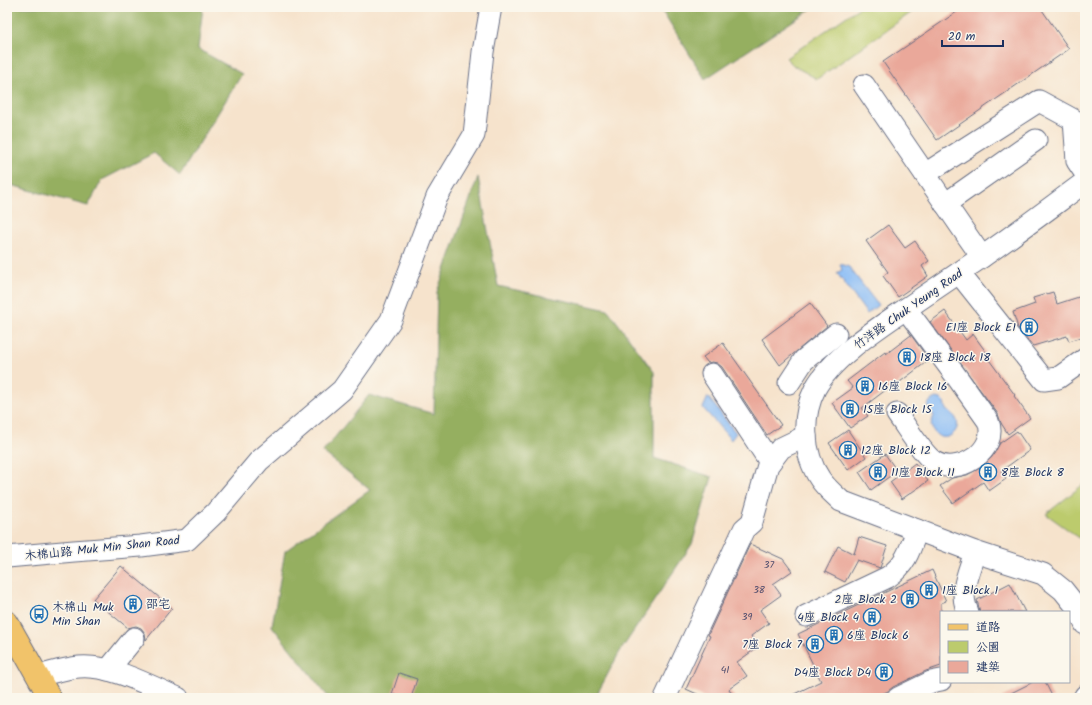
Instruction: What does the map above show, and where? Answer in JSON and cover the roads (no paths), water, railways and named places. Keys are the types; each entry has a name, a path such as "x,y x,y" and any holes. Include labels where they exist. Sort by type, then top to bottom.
{"main road":[{"path":"7,622 50,698"}],"street":[{"name":"木棉山路 Muk Min Shan Road","path":"7,558 141,546 187,540 216,512 259,462 342,390 391,320 437,197 474,135 483,52 491,7"},
{"path":"864,85 982,257"},
{"path":"925,174 1039,101 1074,120 1077,161 1085,174"},
{"path":"945,204 1036,140"},
{"name":"竹洋路 Chuk Yeung Road","path":"1085,182 982,257 876,329 828,370 814,390 807,412 806,436 810,458 820,479 841,501 975,552 1043,574 1063,590 1079,610 1085,624"},
{"path":"958,273 1044,380 1058,378 1085,359"},
{"path":"897,414 925,453 933,461 940,464 955,466 967,462 981,453 990,439 990,426 988,421 906,309"},
{"path":"789,382 804,360 836,334"},
{"path":"804,360 828,370"},
{"path":"712,374 770,462"},
{"path":"665,698 744,529 752,522 768,465 781,448 806,436"},
{"path":"806,616 888,577 896,571 903,564 908,555 917,530"},
{"path":"967,611 965,607 963,589 975,552"},
{"path":"108,670 134,638"},
{"path":"38,676 79,667 94,667 108,670 177,698"},
{"path":"898,698 931,682 940,680"}],"water":[{"path":"840,264 849,267 878,305 867,314 837,273 842,270"},
{"path":"708,397 736,433 731,440 703,408"},
{"path":"936,398 941,399 944,402 946,410 954,416 957,423 957,429 953,434 947,437 941,437 935,433 931,425 934,415 931,413 928,406 930,401"}],"place":[{"name":"E1座 Block E1","path":"1029,327"},
{"name":"18座 Block 18","path":"907,357"},
{"name":"16座 Block 16","path":"865,386"},
{"name":"15座 Block 15","path":"850,409"},
{"name":"12座 Block 12","path":"848,450"},
{"name":"11座 Block 11","path":"878,472"},
{"name":"8座 Block 8","path":"988,472"},
{"name":"1座 Block 1","path":"929,590"},
{"name":"2座 Block 2","path":"910,599"},
{"name":"邵宅","path":"133,604"},
{"name":"木棉山 Muk Min Shan","path":"39,614"},
{"name":"4座 Block 4","path":"872,617"},
{"name":"6座 Block 6","path":"834,635"},
{"name":"7座 Block 7","path":"815,644"},
{"name":"D4座 Block D4","path":"884,672"}]}
